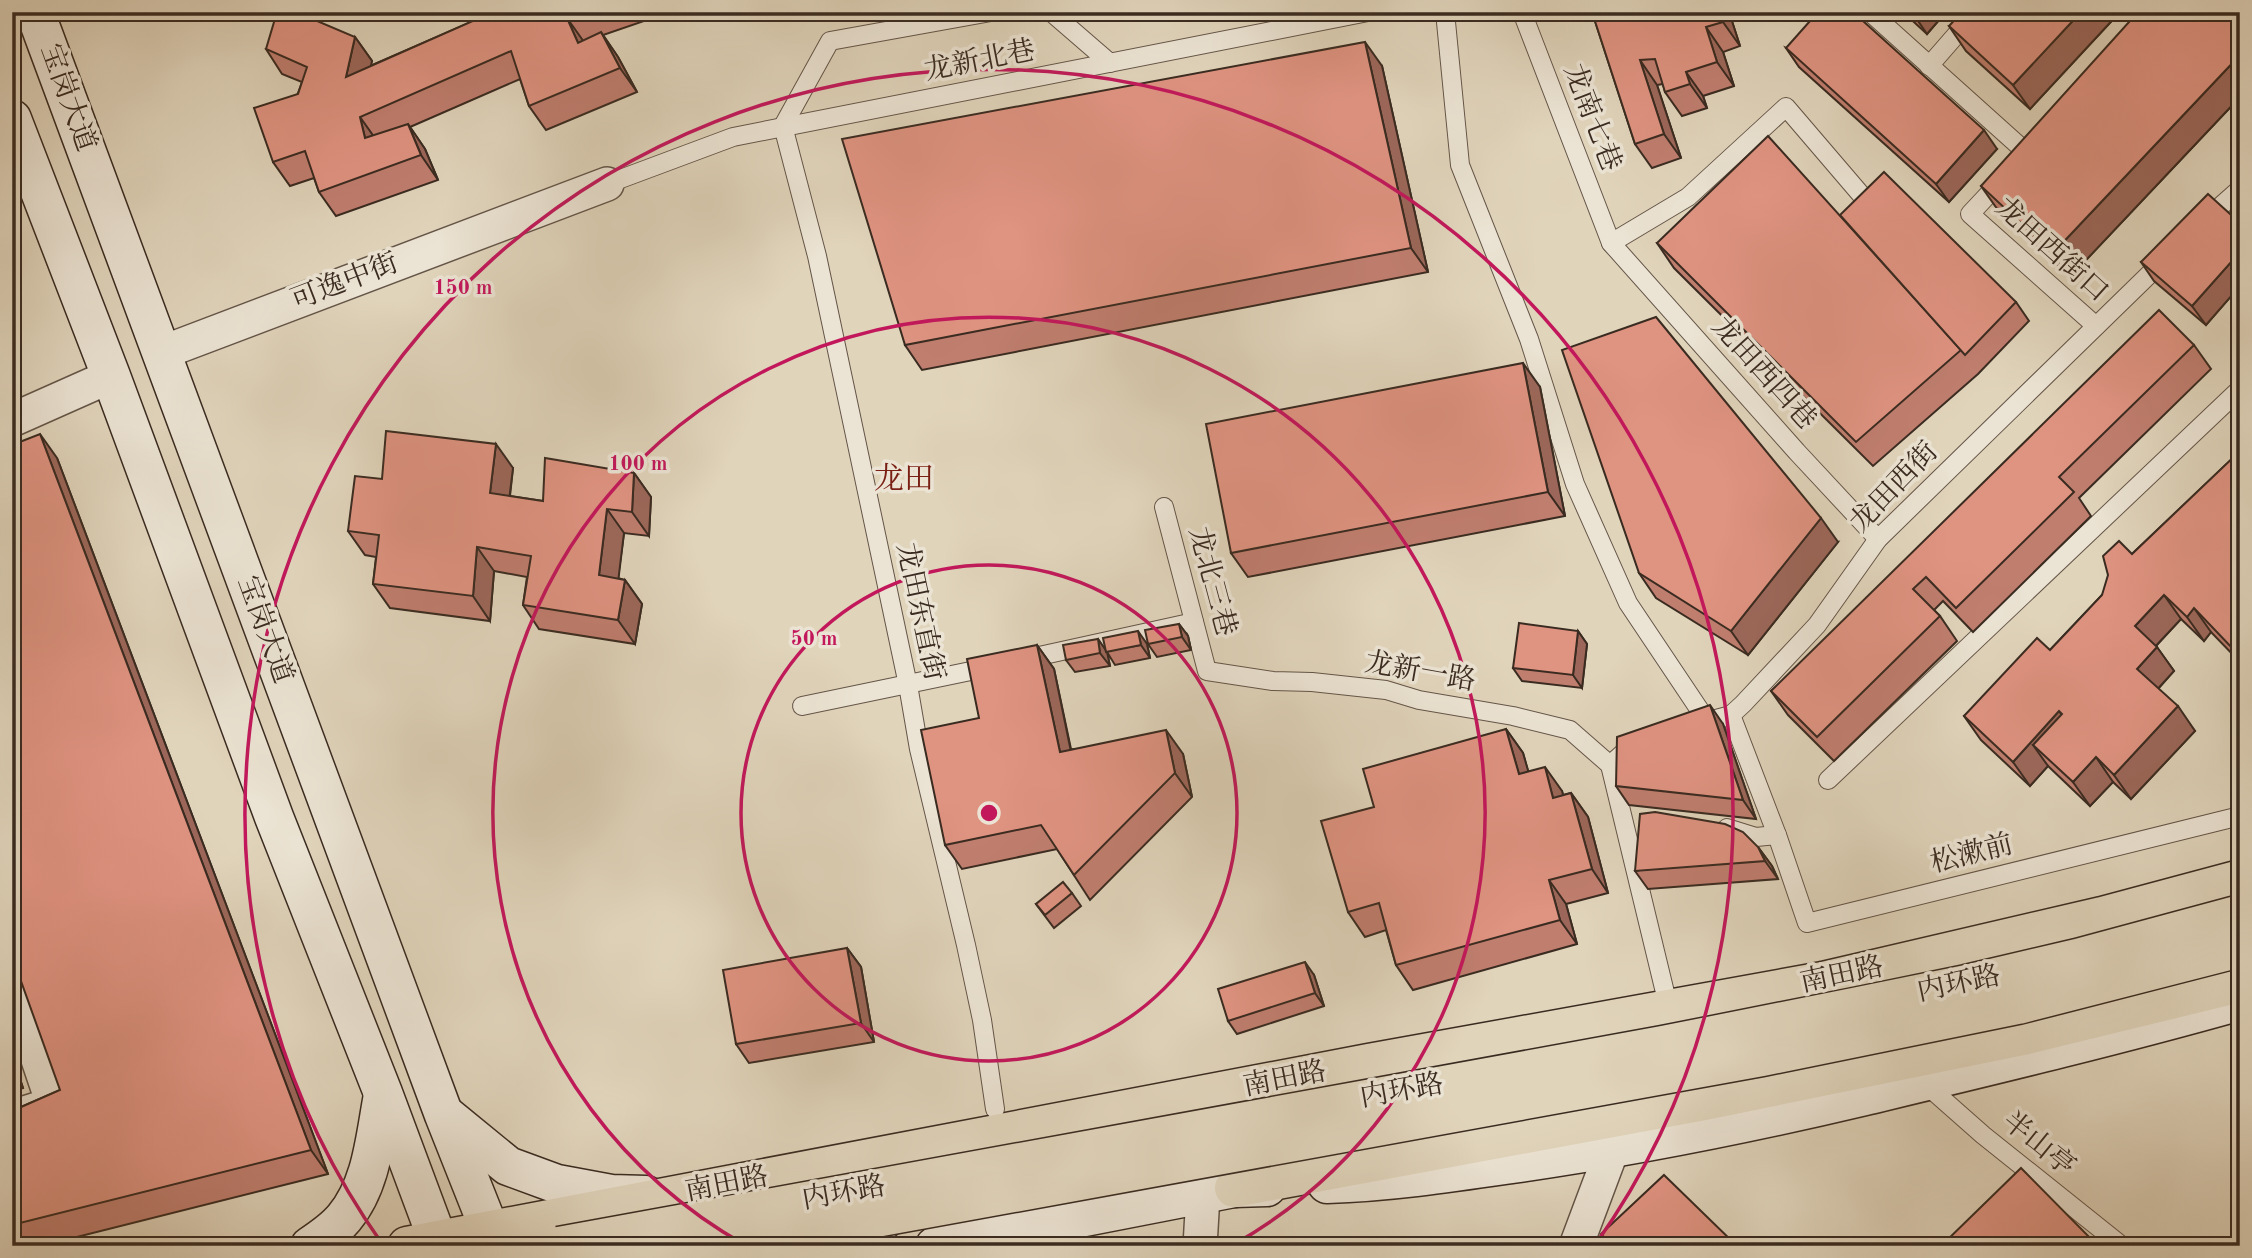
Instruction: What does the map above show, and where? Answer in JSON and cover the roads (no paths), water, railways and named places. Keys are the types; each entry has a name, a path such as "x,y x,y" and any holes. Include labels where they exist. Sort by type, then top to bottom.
{"main road":[{"name":"宝岗大道","path":"35,12 444,1115 493,1238"},
{"name":"宝岗大道","path":"12,119 111,376 274,817 383,1093 428,1244"},
{"name":"南田路","path":"428,1244 493,1238 673,1196 1369,1063 1823,981 2102,916 2240,878"},
{"name":"内环路","path":"559,1246 1650,1047 1859,1006 2077,958 2240,914"},
{"path":"2102,916 2116,974"},
{"name":"南田路","path":"705,1246 801,1236 894,1212 977,1196 1744,1056 1942,1016 2240,941"},
{"name":"内环路","path":"722,1246 1762,1057 2018,1005 2240,948"},
{"path":"1928,958 1942,1016"},
{"path":"935,1246 1704,1101 2023,1036 2240,983"},
{"path":"1085,1176 1218,1191 1408,1178 1612,1150 1923,1082 2240,1001"},
{"path":"310,1246 344,1219 362,1188 383,1093"},
{"path":"444,1115 508,1166 557,1184 611,1194 673,1196"},
{"path":"977,1196 1119,1210"},
{"path":"851,1246 894,1212"}],"street":[{"name":"可逸中街","path":"161,353 607,184"},
{"path":"12,420 111,376"},
{"path":"12,983 52,1104 12,1117"},
{"path":"1576,1246 1612,1150"},
{"path":"1200,1246 1218,1191"}],"lane":[{"path":"783,126 830,41 991,12"},
{"path":"1051,12 1110,63"},
{"name":"龙新北巷","path":"607,184 733,137 1368,12"},
{"path":"1445,12 1460,164 1529,339 1575,484 1628,603 1707,721"},
{"name":"龙南七巷","path":"1522,12 1611,243"},
{"name":"龙田西街口","path":"1870,12 1929,66 2031,148 1970,214 2096,326"},
{"path":"1929,66 1976,12"},
{"path":"1611,243 1688,197 1786,107 1875,212"},
{"name":"龙田东直街","path":"783,126 817,256 908,685 919,749 966,945 984,1032 995,1109"},
{"path":"2192,233 2240,189"},
{"name":"龙田西四巷","path":"1611,243 1878,539"},
{"name":"龙田西街","path":"1731,715 1817,625 1878,539 2173,251"},
{"path":"1828,780 2240,388"},
{"name":"龙北三巷","path":"1164,507 1207,671"},
{"path":"802,706 1194,622"},
{"name":"龙新一路","path":"1207,671 1273,681 1386,690 1419,700 1513,716 1570,730 1610,765"},
{"path":"1682,730 1731,715"},
{"name":"松漱前","path":"1731,715 1807,923 2240,816"},
{"path":"1651,740 1630,747 1610,765 1670,1009"},
{"path":"1628,839 1640,822"},
{"path":"1709,824 1756,837 1777,835"},
{"name":"半山亭","path":"1923,1082 1983,1135 2122,1246"}],"district":[{"name":"龙田","path":"904,480"}]}
